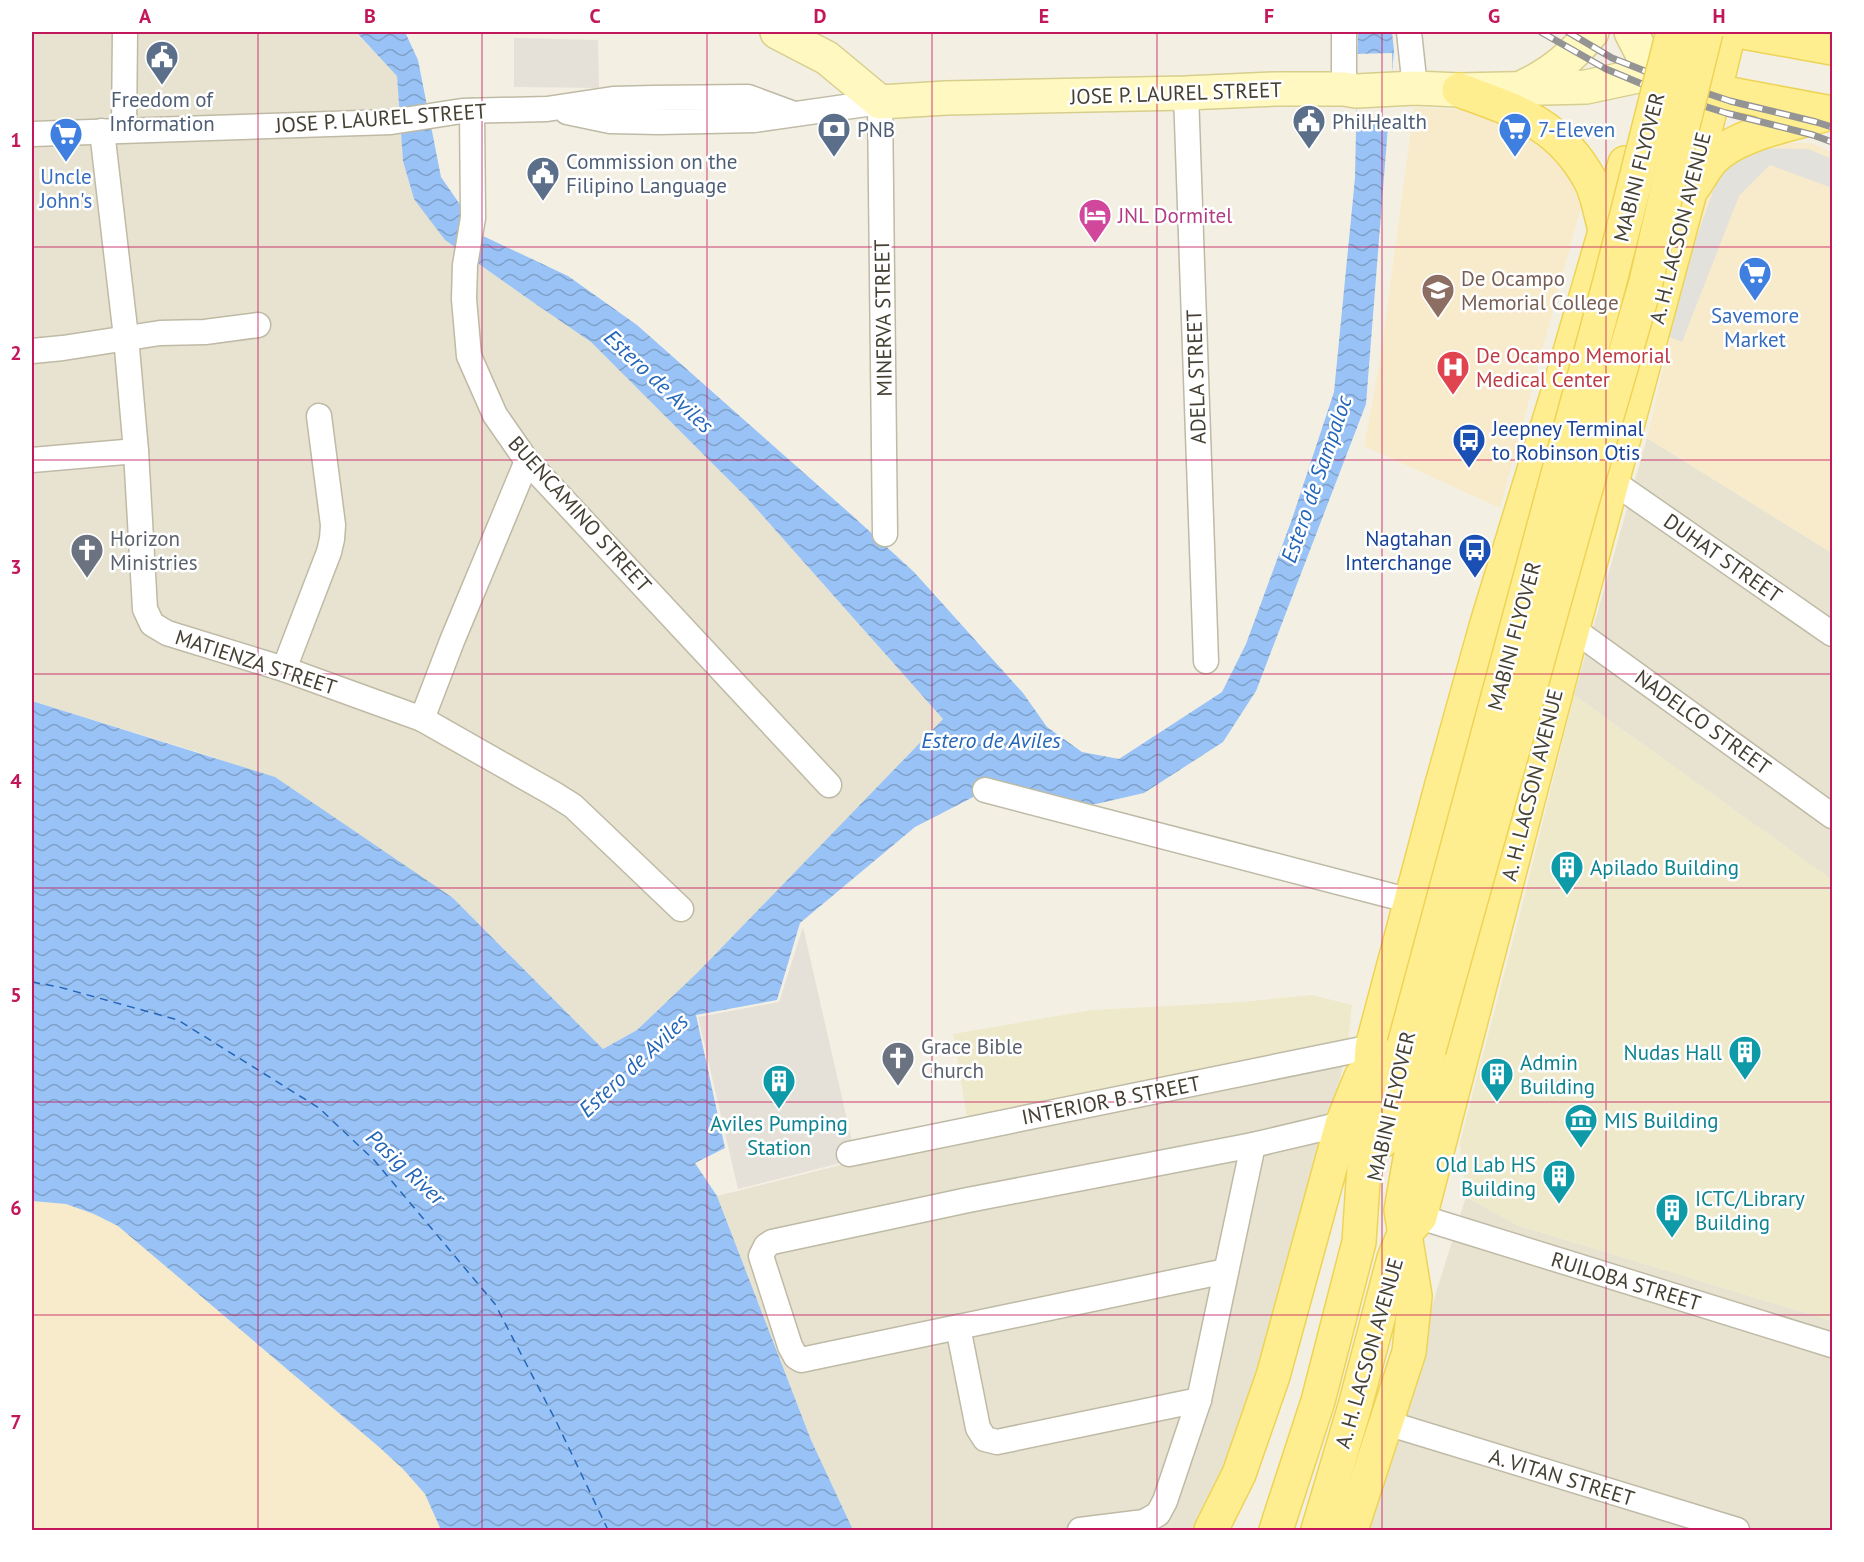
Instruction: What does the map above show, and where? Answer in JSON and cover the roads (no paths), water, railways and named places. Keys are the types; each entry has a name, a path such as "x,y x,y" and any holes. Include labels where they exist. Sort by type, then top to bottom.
{"main road":[{"path":"1211,1530 1239,1474 1273,1376 1342,1124 1402,1048 1411,901 1487,623 1559,390 1662,32"},
{"name":"MABINI FLYOVER","path":"1359,1242 1402,1048 1610,281 1673,32"},
{"name":"MABINI FLYOVER","path":"1351,1530 1409,1352 1415,1296 1412,1226 1401,1210 1402,1048 1586,488 1646,282 1706,32"},
{"name":"A. H. LACSON AVENUE","path":"1318,1530 1355,1406 1394,1258 1412,1226 1690,192 1728,32"},
{"path":"1743,32 1781,35 1833,48"},
{"path":"1652,73 1714,91 1832,113"},
{"path":"1459,90 1520,112 1549,130 1572,153 1591,181 1605,229"},
{"path":"1690,192 1711,161 1726,148 1759,133 1832,113"},
{"name":"A. H. LACSON AVENUE","path":"1277,1529 1318,1401 1359,1242"}],"street":[{"name":"MATIENZA STREET","path":"125,32 113,130 145,609 152,624 166,633 284,669 422,719 573,806 681,909"},
{"path":"777,32 827,58 880,102"},
{"path":"1344,32 1350,90"},
{"path":"1404,89 1409,32"},
{"path":"1521,88 1561,65 1592,32"},
{"path":"1631,32 1652,73"},
{"name":"JOSE P. LAUREL STREET","path":"32,134 391,122 467,111 551,109 610,121 754,120 880,102 946,98 1275,89 1459,90 1586,87 1652,73 1728,32"},
{"name":"ADELA STREET","path":"1186,93 1206,661"},
{"name":"MINERVA STREET","path":"880,102 885,534"},
{"name":"BUENCAMINO STREET","path":"467,111 473,218 465,265 464,299 469,356 495,415 527,461 829,785"},
{"path":"32,351 160,333 205,332 258,325"},
{"path":"284,669 332,539 333,525 319,416"},
{"path":"32,460 136,451"},
{"path":"422,719 527,461"},
{"name":"DUHAT STREET","path":"1612,481 1833,634"},
{"name":"NADELCO STREET","path":"1573,629 1833,816"},
{"path":"985,790 1411,901"},
{"name":"INTERIOR B STREET","path":"849,1154 1402,1048"},
{"path":"1226,1271 801,1360 796,1357 790,1346 762,1262 763,1250 772,1242 968,1200 1252,1145 1342,1124"},
{"path":"1080,1530 1144,1522 1158,1514 1165,1502 1199,1400 1252,1145"},
{"name":"RUILOBA STREET","path":"1412,1226 1833,1345"},
{"path":"958,1327 978,1428 985,1438 997,1442 1199,1400"},
{"name":"A. VITAN STREET","path":"1387,1423 1737,1530"}],"water":[{"path":"353,32 405,32 418,60 441,177 481,235 568,276 637,325 914,572 1023,693 1047,727 1082,752 1119,759 1222,692 1246,644 1292,519 1334,392 1355,178 1358,32 1392,32 1394,50 1366,404 1256,691 1223,742 1144,793 1096,804 1046,806 983,792 915,827 800,923 777,1000 696,1015 725,1148 695,1163 717,1196 811,1440 853,1530 441,1530 425,1494 403,1469 118,1226 66,1204 32,1201 32,701 275,777 453,898 603,1049 637,1030 698,972 943,719 747,498 591,342 445,240 414,199 403,161 397,76 357,33"}],"railway":[{"path":"1541,32 1606,69 1666,94 1832,142"},
{"path":"1568,32 1612,58 1670,81 1730,101 1832,127"}],"place":[{"name":"Freedom of Information","path":"162,86"},
{"name":"PhilHealth","path":"1309,150"},
{"name":"PNB","path":"834,158"},
{"name":"7-Eleven","path":"1515,158"},
{"name":"Uncle John's","path":"66,163"},
{"name":"Commission on the Filipino Language","path":"543,202"},
{"name":"JNL Dormitel","path":"1095,244"},
{"name":"Savemore Market","path":"1755,302"},
{"name":"De Ocampo Memorial College","path":"1438,319"},
{"name":"De Ocampo Memorial Medical Center","path":"1453,396"},
{"name":"Jeepney Terminal to Robinson Otis","path":"1469,469"},
{"name":"Horizon Ministries","path":"87,579"},
{"name":"Nagtahan Interchange","path":"1475,579"},
{"name":"Apilado Building","path":"1567,896"},
{"name":"Nudas Hall","path":"1745,1081"},
{"name":"Grace Bible Church","path":"898,1087"},
{"name":"Admin Building","path":"1497,1103"},
{"name":"Aviles Pumping Station","path":"779,1110"},
{"name":"MIS Building","path":"1581,1149"},
{"name":"Old Lab HS Building","path":"1559,1205"},
{"name":"ICTC/Library Building","path":"1672,1239"}],"water label":[{"name":"Estero de Aviles","path":"659,381"},
{"name":"Estero de Sampaloc","path":"1316,479"},
{"name":"Estero de Aviles","path":"991,740"},
{"name":"Estero de Aviles","path":"633,1065"},
{"name":"Pasig River","path":"406,1167"}]}
